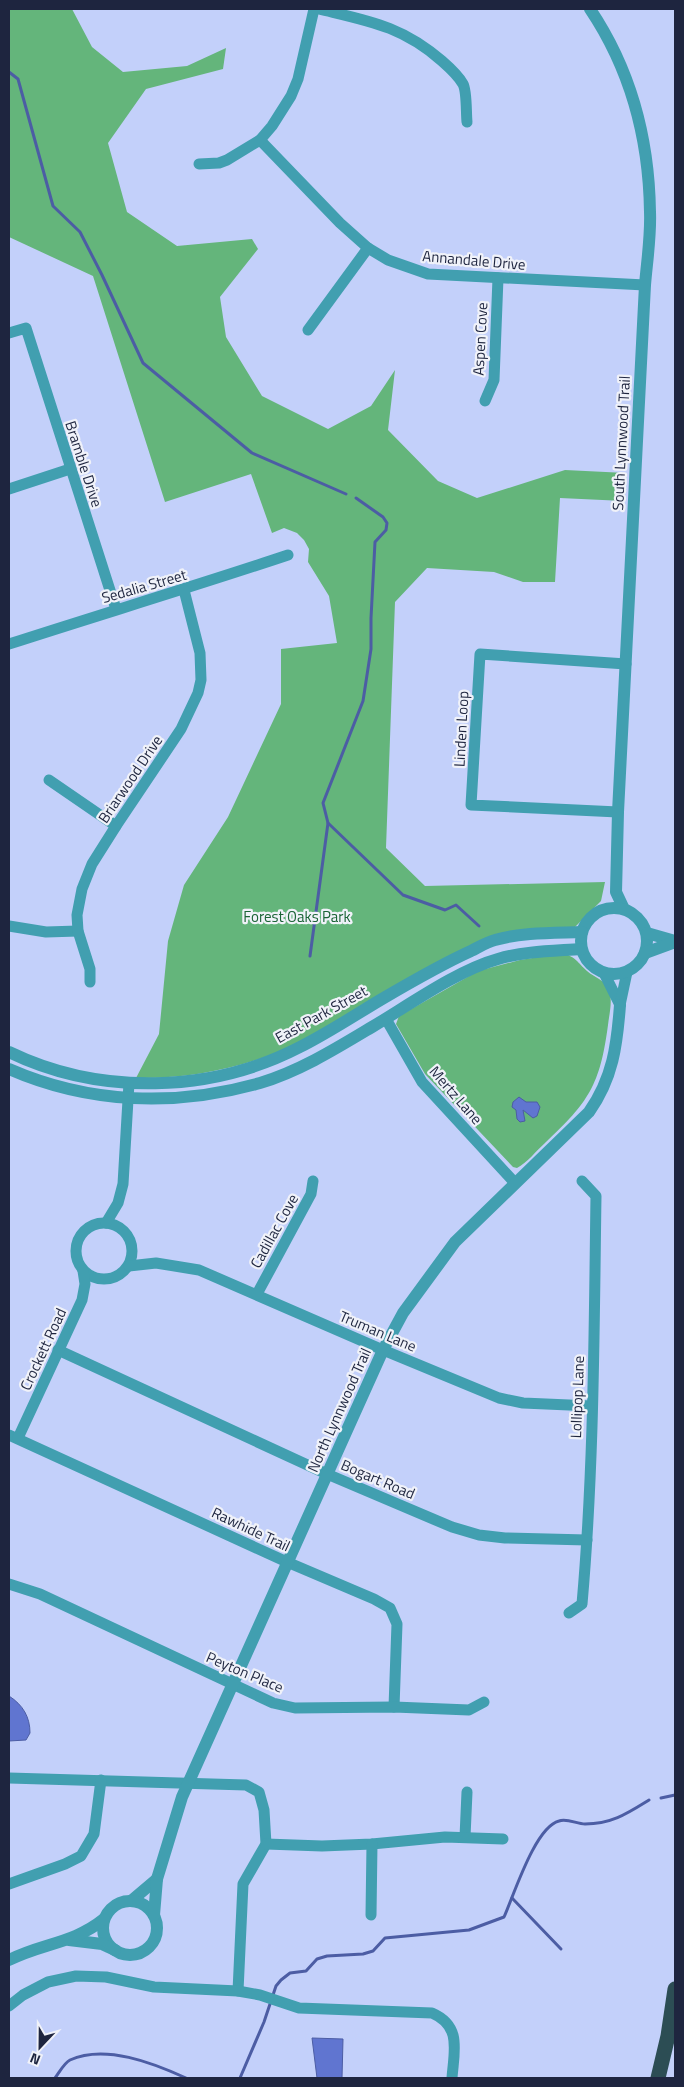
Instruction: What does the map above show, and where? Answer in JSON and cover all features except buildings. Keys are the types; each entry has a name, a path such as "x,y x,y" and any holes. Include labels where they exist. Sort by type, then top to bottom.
{"highway":[{"path":"658,2078 675,1990"}],"street":[{"path":"199,164 218,163 228,160 260,140 272,126 298,79 314,9"},
{"path":"319,9 366,19 387,27 413,39 435,55 451,69 464,85 467,122"},
{"name":"South Lynnwood Trail","path":"590,9 619,58 633,97 645,140 650,214 618,812 616,892 624,909"},
{"name":"Annandale Drive","path":"260,140 340,223 368,248 388,260 428,274 645,285"},
{"path":"308,330 368,248"},
{"name":"Aspen Cove","path":"485,401 494,380 498,278"},
{"name":"Bramble Drive","path":"9,333 26,328 116,609"},
{"path":"9,490 70,469"},
{"name":"Sedalia Street","path":"9,644 116,609 184,590 288,555"},
{"name":"Briarwood Drive","path":"90,982 90,969 78,931 77,915 82,889 92,864 181,729 198,692 200,652 184,590"},
{"name":"Linden Loop","path":"618,812 471,805 480,654 626,664"},
{"path":"49,780 116,826"},
{"name":"South Lynnwood Trail","path":"606,909 607,903 616,892"},
{"path":"606,909 624,909 638,919 647,933 648,944 646,953 641,961 627,972 615,975 604,973 589,964 581,949 582,932 591,917 606,909"},
{"path":"9,926 46,932 78,931"},
{"name":"East Park Street","path":"9,1052 27,1061 71,1074 129,1082 178,1083 205,1080 231,1073 300,1048 416,980 495,940 533,934 582,932"},
{"path":"647,933 675,942"},
{"path":"646,953 675,942"},
{"path":"9,1069 59,1088 129,1099 177,1099 216,1094 262,1082 301,1066 466,972 498,959 536,952 581,949"},
{"name":"North Lynnwood Trail","path":"154,1915 157,1879 188,1782 383,1350 412,1300 454,1242 589,1112 602,1094 611,1068 617,1041 620,1005 627,972"},
{"path":"604,973 620,1005"},
{"name":"Mertz Lane","path":"386,1019 422,1082 515,1183"},
{"path":"106,1223 118,1203 124,1184 129,1082"},
{"name":"Cadillac Cove","path":"257,1294 311,1194 313,1181"},
{"name":"Lollipop Lane","path":"569,1613 582,1604 587,1540 592,1406 596,1196 582,1181"},
{"path":"118,1203 121,1228"},
{"path":"106,1223 121,1228 127,1234 133,1250 129,1266 123,1272 108,1279 92,1277 83,1271 75,1253 80,1235 87,1228 96,1224 106,1223"},
{"name":"Truman Lane","path":"133,1250 156,1263"},
{"name":"Truman Lane","path":"129,1266 156,1263 199,1270 499,1398 523,1403 592,1406"},
{"name":"Crockett Road","path":"13,1436 82,1300 85,1284 83,1271"},
{"name":"Crockett Road","path":"82,1300 94,1287 108,1279"},
{"name":"Bogart Road","path":"58,1350 328,1474 452,1527 479,1535 505,1538 587,1540"},
{"name":"Rawhide Trail","path":"13,1436 287,1562 374,1599 390,1608 397,1624 394,1707"},
{"name":"Peyton Place","path":"9,1584 40,1594 273,1703 295,1708 394,1707 470,1710 484,1702"},
{"path":"9,1778 246,1785 259,1792 264,1810 266,1844 243,1884 238,1991"},
{"path":"9,1884 65,1864 81,1856 94,1834 100,1780"},
{"path":"466,1837 468,1792"},
{"path":"266,1844 322,1846 372,1844 445,1836 503,1839"},
{"path":"371,1915 372,1844"},
{"path":"9,1960 25,1952 69,1940 95,1927 104,1920 114,1906 131,1901 157,1879"},
{"path":"69,1940 102,1944 131,1955 147,1949 154,1942 157,1933 154,1915 140,1903 131,1901"},
{"path":"104,1920 104,1936 115,1950"},
{"path":"9,2006 22,1995 48,1982 76,1976 106,1976 154,1987 238,1991 260,1995 299,2008 432,2013 443,2018 452,2030 455,2040 452,2078"}],"green space":[{"name":"Forest Oaks Park","path":"9,9 72,9 92,47 123,72 187,66 226,48 223,69 146,89 108,143 127,212 177,246 252,239 258,249 220,297 226,337 262,396 328,429 371,406 395,370 388,430 438,481 477,498 565,470 626,473 624,501 560,498 555,582 523,582 494,572 427,568 395,602 386,848 425,886 605,882 601,901 575,927 511,933 299,1044 239,1065 199,1074 136,1078 159,1034 168,941 184,885 228,817 281,704 281,649 337,643 329,596 308,562 309,549 304,540 297,533 284,528 272,533 251,474 165,502 93,276 9,237"},
{"path":"563,953 574,959 608,987 611,1004 605,1046 596,1078 582,1103 560,1129 517,1168 513,1167 425,1074 396,1024 399,1016 478,971 520,960"}],"water":[{"path":"519,1097 526,1102 537,1102 540,1107 537,1116 533,1118 523,1110 525,1121 520,1122 517,1119 516,1110 512,1107 513,1102"},
{"path":"9,1696 22,1707 27,1717 30,1733 26,1740 9,1741"},
{"path":"312,2038 343,2039 342,2078 317,2078"}],"waterway":[{"path":"9,72 18,79 53,206 80,232 143,363 252,453 346,494"},
{"path":"310,956 328,823 323,803 363,701 371,649 375,542 386,530 387,523 383,517 356,498"},
{"path":"328,823 403,895 445,910 456,905 479,926"},
{"path":"661,1798 675,1795"},
{"path":"240,2078 264,2022 276,1986 290,1973 306,1971 317,1959 327,1956 363,1954 373,1951 385,1938 469,1930 504,1917 526,1863 542,1835 550,1826 562,1820 585,1824 612,1820 649,1800"},
{"path":"512,1898 561,1949"},
{"path":"55,2078 68,2061 98,2054 129,2057 144,2061 186,2078"}]}
